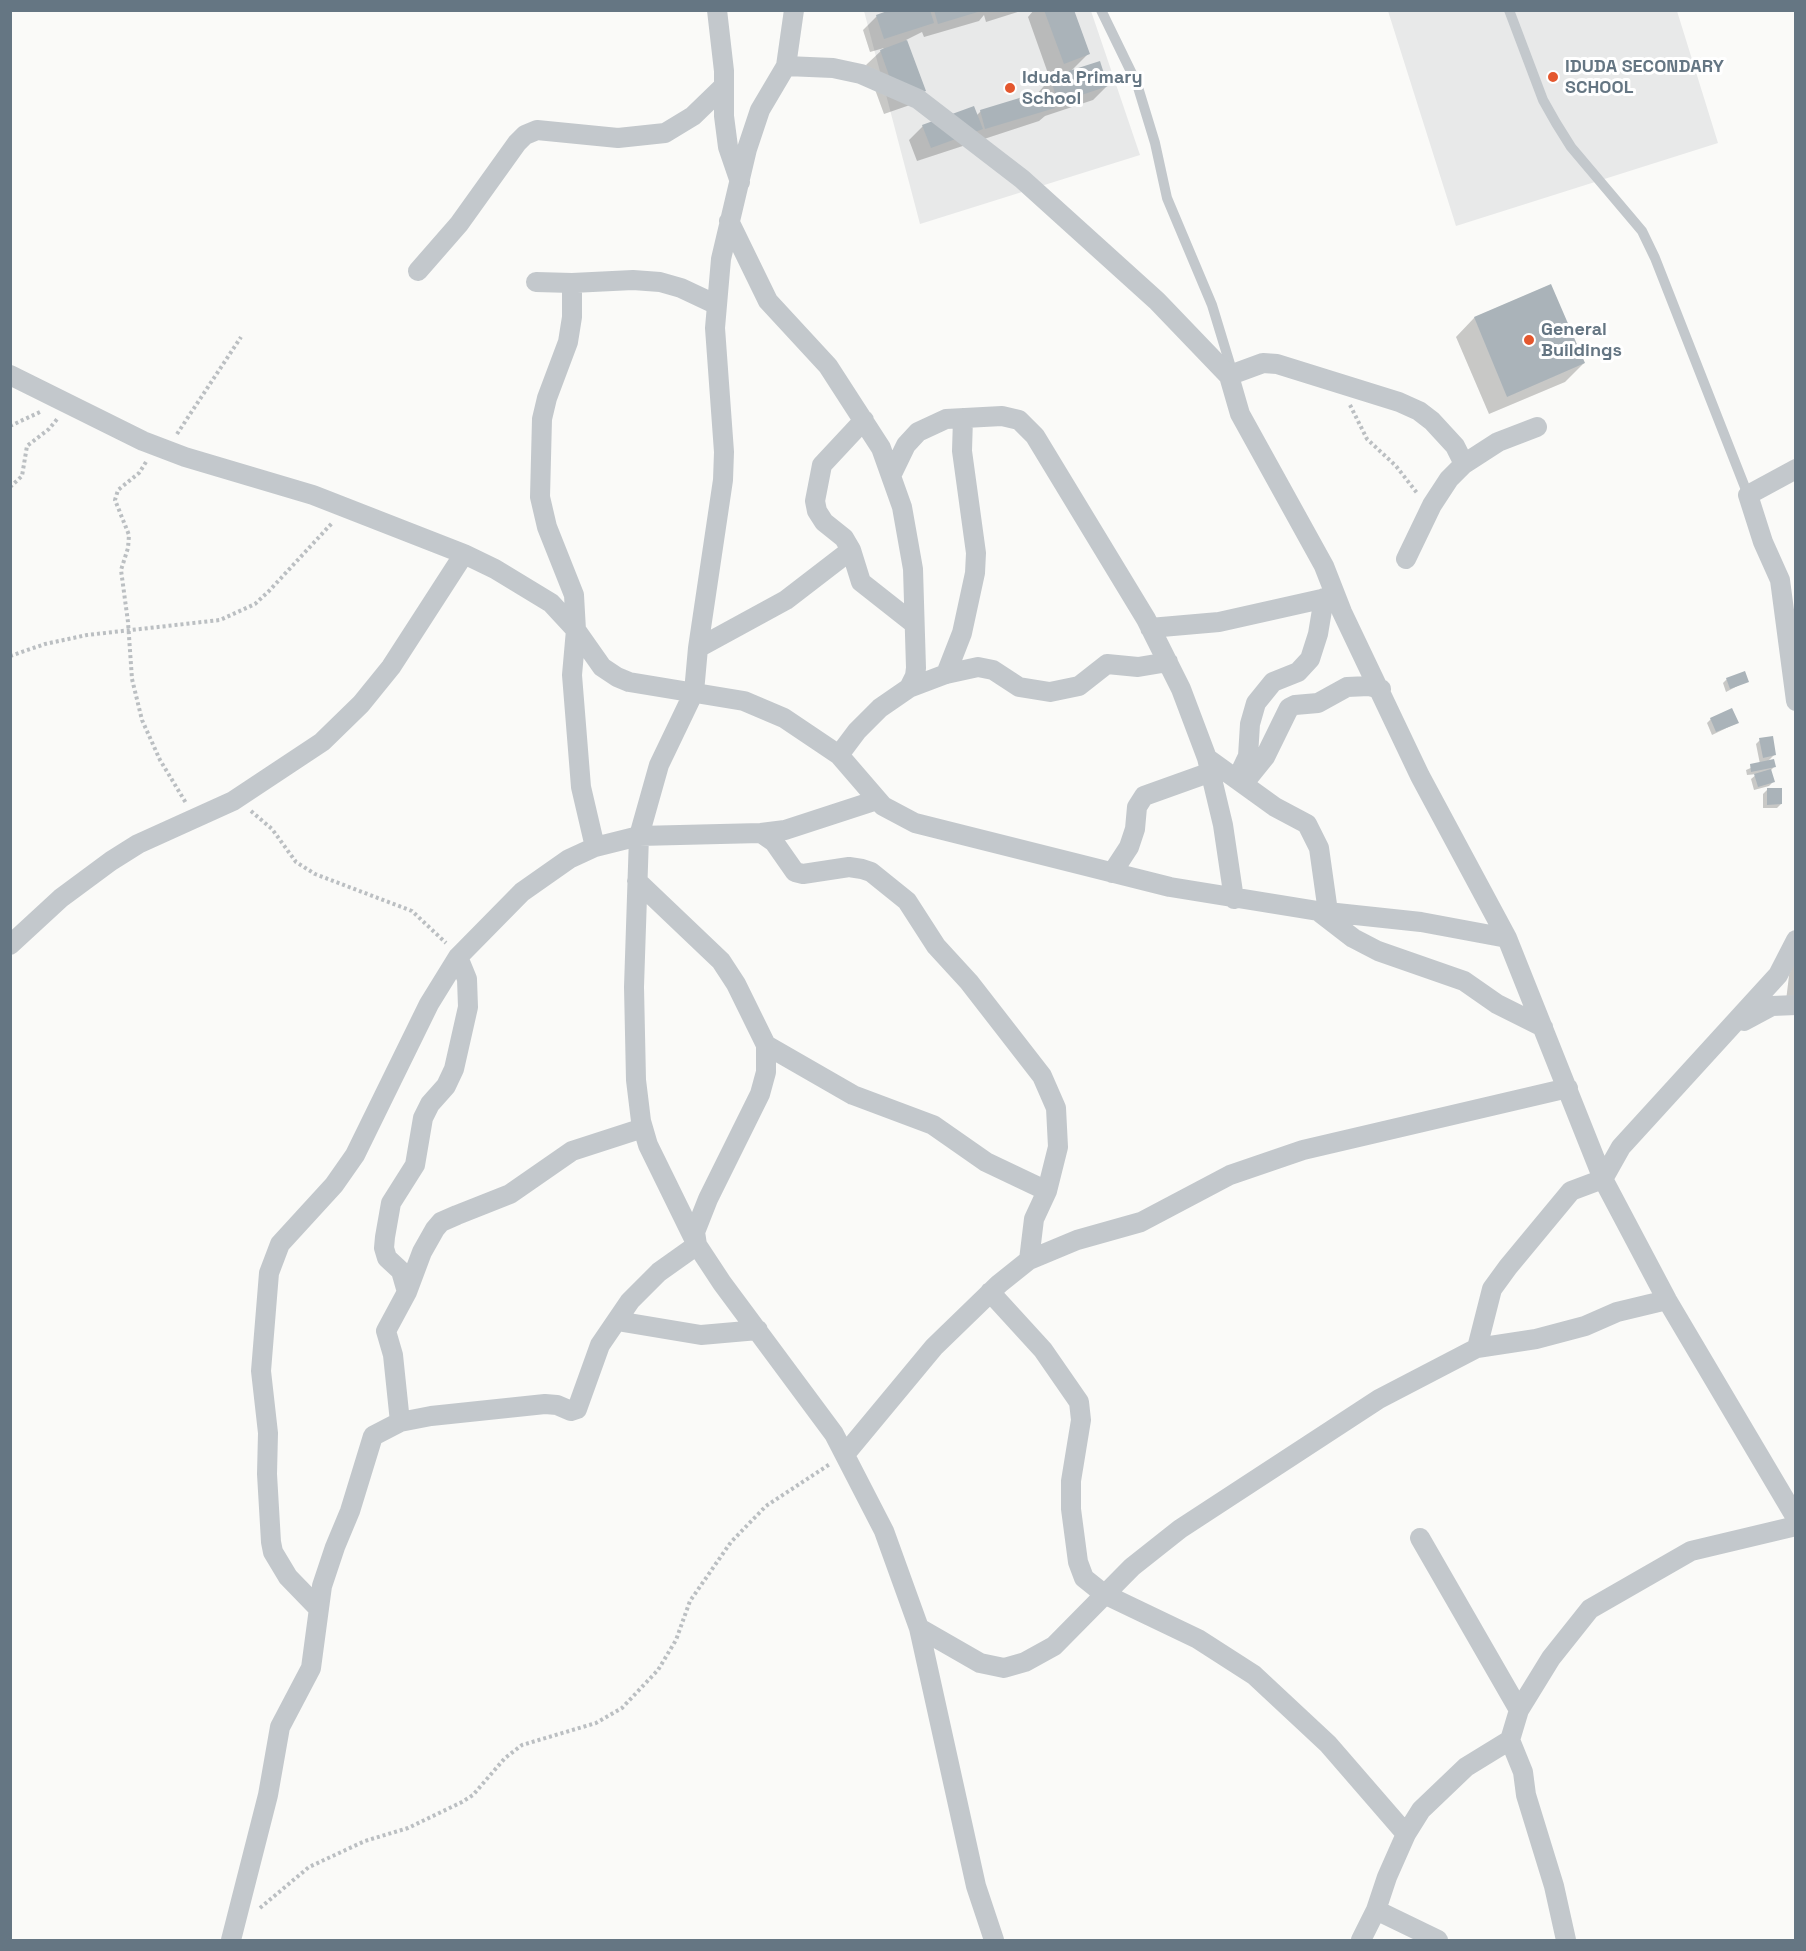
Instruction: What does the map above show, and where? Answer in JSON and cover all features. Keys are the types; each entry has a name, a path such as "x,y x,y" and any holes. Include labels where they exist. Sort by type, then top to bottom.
{"street":[{"path":"717,10 726,135 741,183"},
{"path":"794,10 786,66 760,110 747,149 741,183 729,221 715,304 717,376 724,452 723,480 698,648 694,692 659,765 639,836 634,1037 636,1080 643,1128 663,1180 697,1245 813,1402 846,1453 884,1531 919,1628 976,1886 994,1941"},
{"path":"786,66 833,68 861,74 918,99 1022,179 1157,301 1229,375 1240,414 1324,566 1330,597 1381,689 1420,776 1507,938 1603,1179 1667,1300 1796,1518"},
{"path":"418,271 459,224 525,135 537,130 618,138 665,133 693,116 724,86"},
{"path":"729,221 768,301 815,349 864,420 880,448 891,476 902,507 913,569 916,668 909,688"},
{"path":"536,282 633,280 660,282 681,288 715,304"},
{"path":"572,283 572,317 568,342 553,380 542,419 539,476 540,497 547,527 574,595 576,630 572,675 581,787 595,847"},
{"path":"1233,374 1263,363 1344,384 1419,411 1447,436 1464,464"},
{"path":"10,375 159,447 313,495 464,554 525,585 551,603 576,630 602,667 617,677 629,682 744,701 784,718 839,755 877,800 892,813 915,823 1112,873 1234,899 1421,922 1507,938"},
{"path":"891,476 906,445 918,432 933,423 963,417 1002,416 1019,420 1035,436 1150,628 1195,721 1209,765 1223,825 1234,899"},
{"path":"946,674 962,633 975,573 976,553 962,451 963,417"},
{"path":"864,420 822,465 815,501 817,511 824,522 844,538 851,550 861,582 913,623"},
{"path":"1406,559 1426,517 1449,479 1464,464 1498,442 1537,428"},
{"path":"1796,469 1748,495 1763,542 1796,617"},
{"path":"698,648 786,600 851,550"},
{"path":"10,945 61,898 111,861 138,844 233,801 322,742 362,704 391,667 464,554"},
{"path":"1780,580 1796,701"},
{"path":"1150,628 1219,622 1330,597"},
{"path":"1240,781 1248,756 1250,724 1256,703 1273,682 1298,672 1310,659 1330,597"},
{"path":"839,755 868,719 909,688 946,674 978,667 986,668 1019,687 1033,692 1050,692 1079,686 1107,664 1138,667 1168,662"},
{"path":"1240,781 1264,757 1289,708 1295,705 1318,703 1347,687 1369,686 1381,689"},
{"path":"1209,765 1240,781 1275,807 1307,825 1319,848 1323,911 1353,938 1378,951 1464,981 1497,1004 1543,1027"},
{"path":"1112,873 1129,847 1136,829 1137,807 1144,795 1209,765"},
{"path":"319,1609 288,1577 273,1552 271,1542 267,1474 268,1433 261,1371 269,1274 280,1244 334,1185 355,1155 419,1023 458,957 522,892 569,859 595,847 639,836 760,833 804,825 877,800"},
{"path":"760,833 774,842 795,872 803,874 849,867 862,869 883,881 914,909 936,946 969,982 1042,1076 1051,1093 1058,1128 1058,1147 1047,1191 1034,1220 1029,1260"},
{"path":"637,881 721,961 736,984 766,1045 766,1072 760,1094 708,1199 695,1232 697,1245"},
{"path":"1477,1348 1492,1288 1508,1267 1571,1191 1603,1179 1622,1147 1778,975 1796,940"},
{"path":"407,1292 401,1271 387,1258 384,1248 385,1237 391,1203 415,1165 423,1118 430,1104 446,1086 454,1069 468,1007 467,979 458,957"},
{"path":"1733,1026 1772,1006 1796,1005"},
{"path":"766,1045 853,1095 933,1125 986,1162 1047,1191"},
{"path":"846,1453 934,1347 990,1292 1029,1260 1077,1240 1141,1222 1230,1175 1303,1150 1568,1088"},
{"path":"400,1422 393,1355 386,1332 407,1292 428,1239 441,1222 510,1194 572,1151 643,1128"},
{"path":"231,1941 268,1795 279,1727 311,1668 327,1568 350,1511 370,1442 376,1434 400,1422 504,1407 545,1404 574,1411 579,1407 589,1372 600,1346 630,1301 649,1280 697,1245"},
{"path":"990,1292 1043,1350 1079,1402 1081,1420 1071,1481 1072,1529 1081,1571 1088,1582 1104,1594 1198,1640 1254,1675 1328,1744 1406,1834"},
{"path":"919,1628 980,1663 1004,1668 1014,1666 1054,1646 1104,1594 1152,1551 1199,1516 1379,1399 1477,1348 1536,1339 1585,1326 1617,1312 1667,1300"},
{"path":"618,1321 700,1335 758,1330"},
{"path":"1566,1941 1554,1886 1528,1803 1522,1772 1510,1740 1520,1710 1551,1658 1590,1609 1691,1551 1796,1526"},
{"path":"1419,1538 1520,1710"},
{"path":"1361,1941 1376,1910 1386,1877 1406,1834 1421,1810 1466,1767 1510,1740"},
{"path":"1376,1910 1438,1941"}],"lane":[{"path":"1101,10 1137,84 1155,143 1167,198 1212,305 1233,374"},
{"path":"1509,10 1543,100 1556,123 1571,147 1642,231 1655,258 1748,495"}],"path":[{"path":"196,817 160,760 142,720 132,679 122,570 129,535 115,500 118,490 139,473 241,337"},
{"path":"1344,384 1357,424 1367,439 1413,484 1426,517"},
{"path":"10,426 63,402"},
{"path":"10,487 22,476 27,446 55,423 63,402"},
{"path":"10,656 62,639 220,620 255,604 346,508"},
{"path":"233,801 260,817 296,862 315,874 411,911 429,925 458,957"},
{"path":"259,1909 309,1867 365,1841 408,1828 462,1802 472,1795 505,1758 522,1745 596,1723 622,1708 658,1670 676,1640 690,1601 731,1542 766,1506 846,1453"}],"shaded area":[{"path":"864,11 1091,11 1140,155 920,224"},
{"name":"IDUDA SECONDARY SCHOOL","path":"1388,11 1677,11 1718,143 1456,226"}],"building":[{"path":"890,10 930,10 934,23 884,39 876,15"},
{"path":"934,10 981,10 981,11 938,24"},
{"path":"1044,10 1074,10 1090,54 1064,64"},
{"path":"907,40 926,91 898,101 880,50"},
{"path":"1100,61 1108,86 1058,103 1050,77"},
{"path":"1049,89 1055,108 985,129 980,110"},
{"path":"974,106 983,129 931,148 922,125"},
{"name":"General Buildings","path":"1551,284 1585,363 1507,397 1474,317"},
{"path":"1745,671 1749,682 1730,689 1726,678"},
{"path":"1732,708 1739,723 1716,732 1710,718"},
{"path":"1773,736 1776,755 1763,758 1759,738"},
{"path":"1774,759 1776,767 1751,772 1750,764"},
{"path":"1771,769 1775,782 1758,787 1754,774"},
{"path":"1767,788 1782,788 1782,804 1767,805"}],"place":[{"name":"IDUDA SECONDARY SCHOOL","path":"1553,77"},
{"name":"Iduda Primary School","path":"1010,88"},
{"name":"General Buildings","path":"1529,340"}]}
